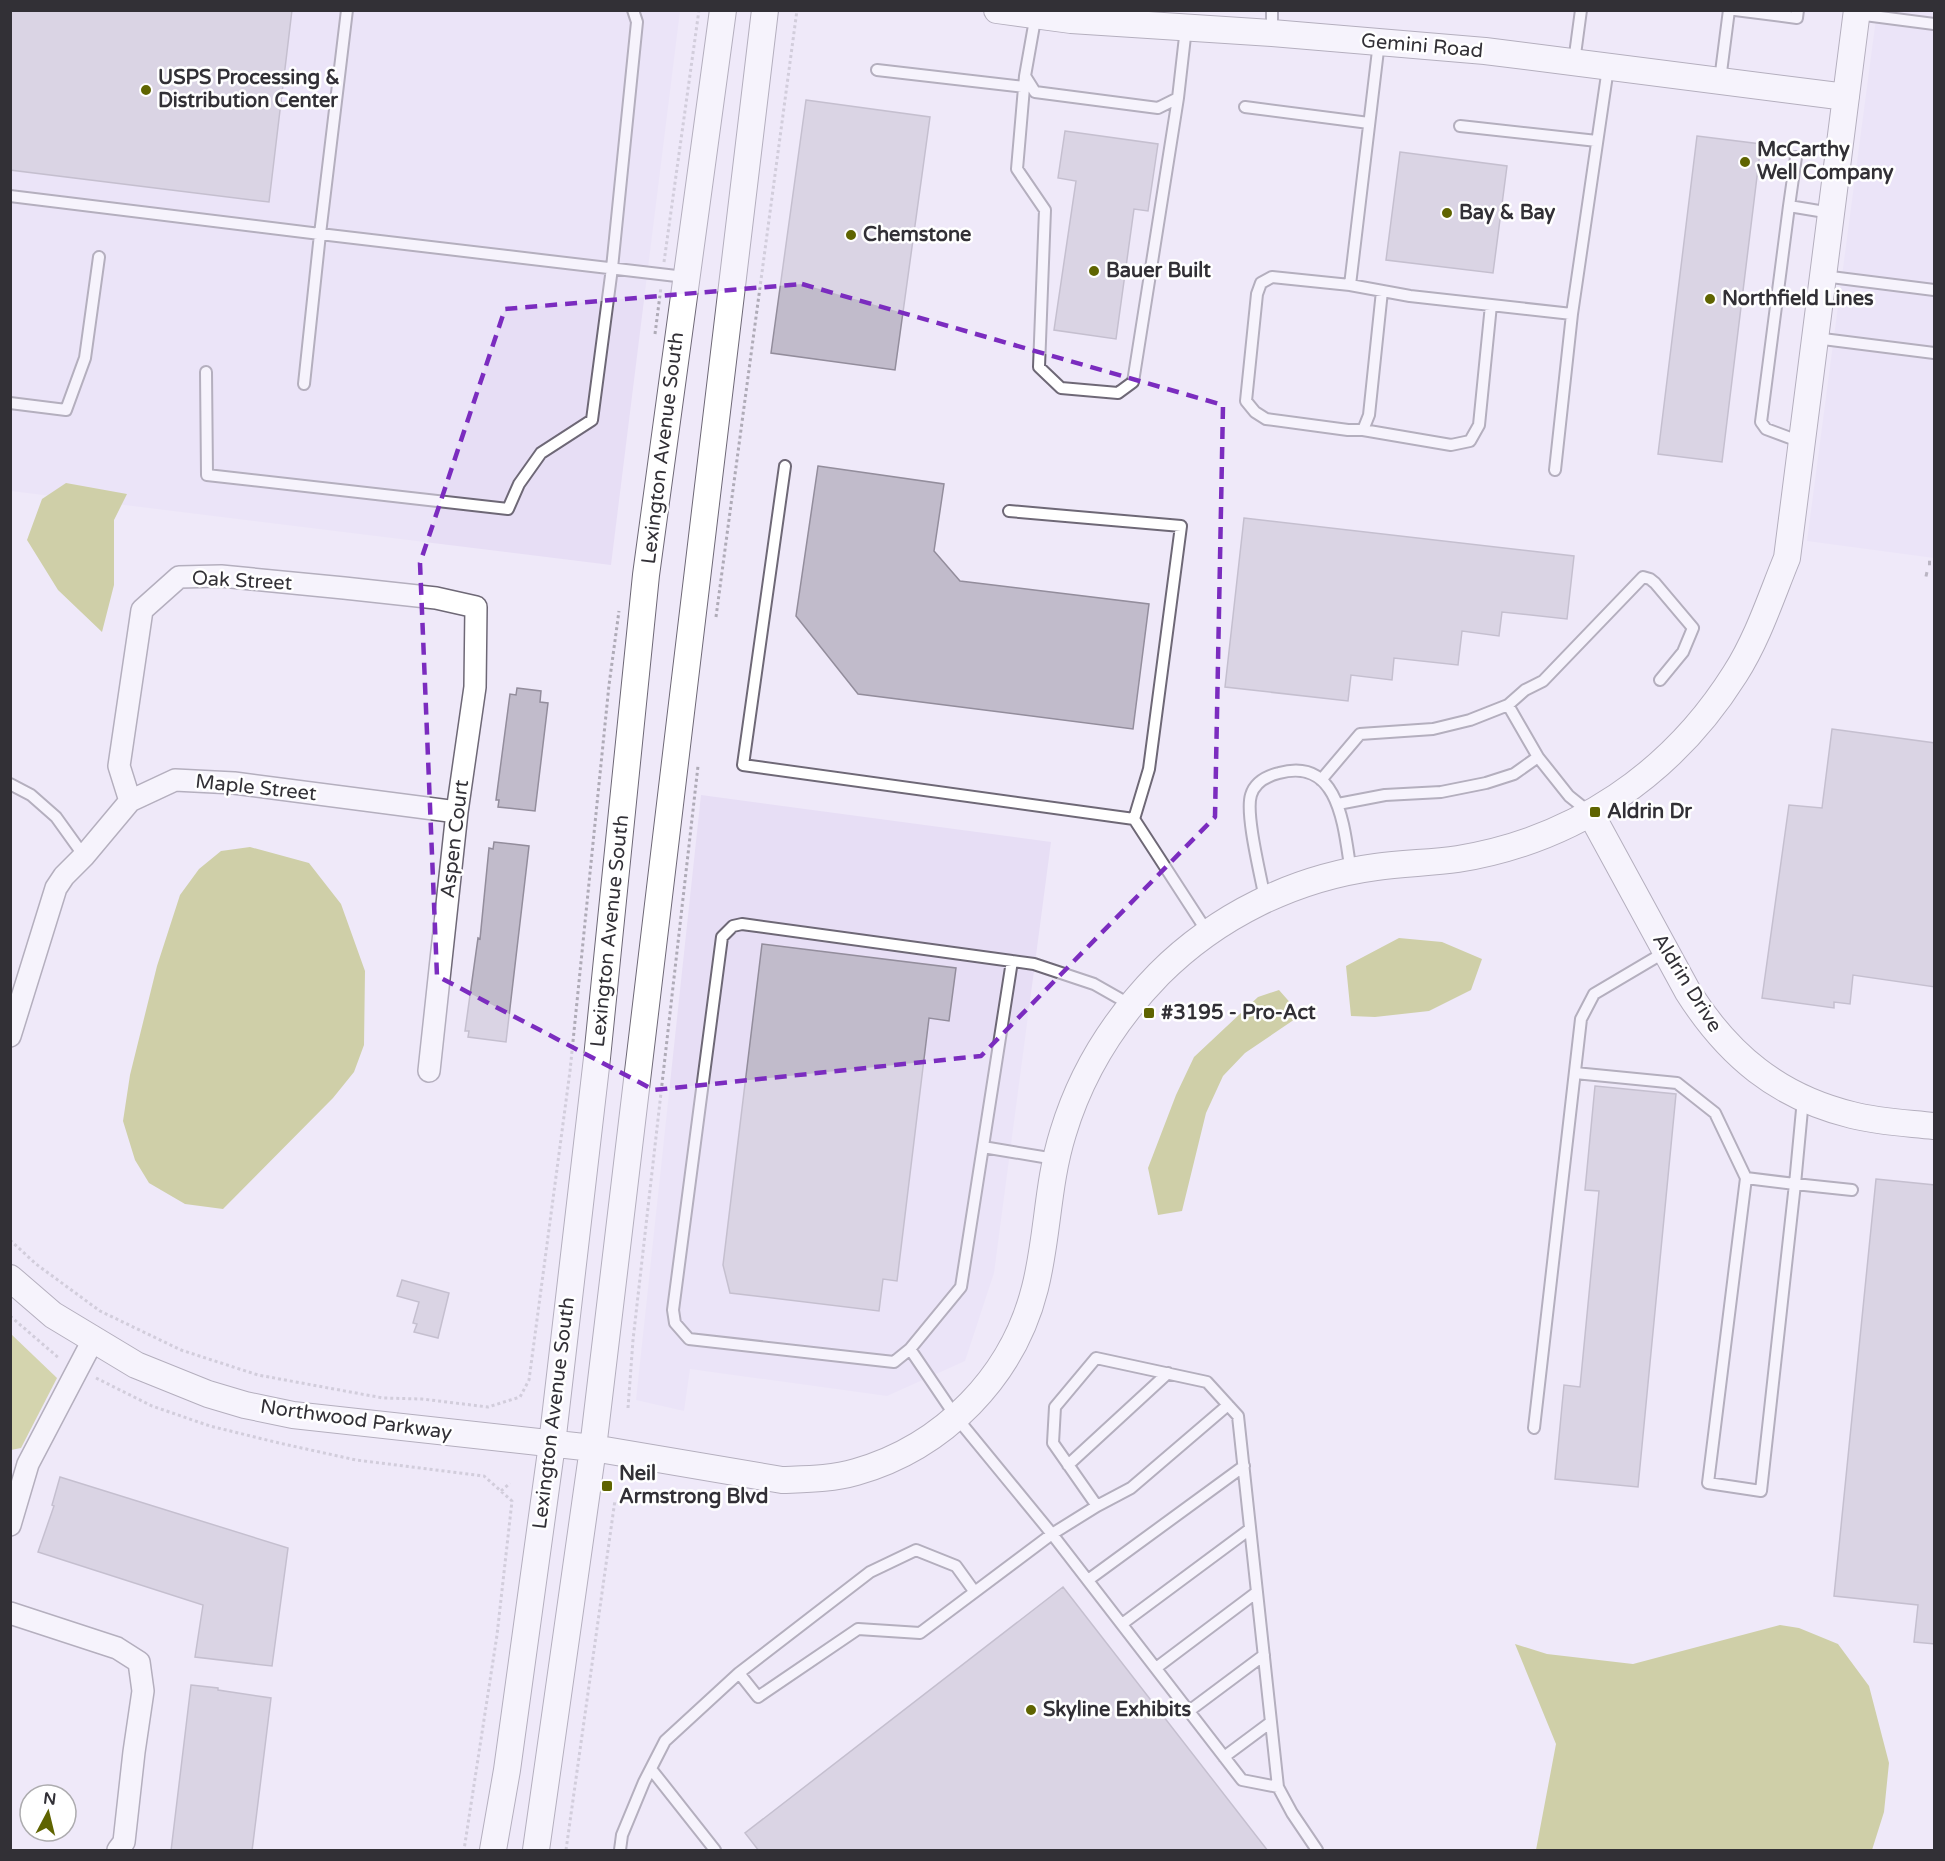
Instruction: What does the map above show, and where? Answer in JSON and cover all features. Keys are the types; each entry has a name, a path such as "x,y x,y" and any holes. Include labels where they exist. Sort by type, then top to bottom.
{"street":[{"name":"Lexington Avenue South","path":"493,1851 507,1770 552,1444 597,1058 674,275 723,10"},
{"path":"536,1851 593,1448 765,10"},
{"name":"Gemini Road","path":"997,10 1036,13 1071,20 1186,28 1272,22 1379,42 1608,65 1845,97"},
{"name":"Northwood Parkway","path":"10,1278 53,1315 136,1365 190,1387 245,1405 293,1415 593,1448 782,1480 808,1479 855,1472 902,1454 924,1442 956,1417 981,1393 1009,1354 1029,1309 1040,1262 1055,1159 1067,1119 1089,1069 1106,1039 1131,1005 1170,963 1208,933 1251,906 1312,881 1377,867 1460,859 1504,849 1549,834 1591,814 1626,792 1658,767 1688,737 1737,671 1756,635 1787,558 1857,12"},
{"name":"Oak Street","path":"130,801 118,766 142,610 179,577 221,576 344,588 436,598 476,607"},
{"name":"Aspen Court","path":"429,1071 457,812 475,687 476,607"},
{"name":"Maple Street","path":"10,1036 56,888 130,801 175,780 234,783 457,812"},
{"name":"Aldrin Drive","path":"1591,814 1698,1009 1723,1040 1745,1062 1803,1099 1825,1108 1854,1116 1935,1126"},
{"path":"10,1525 28,1464 93,1340"},
{"path":"10,1613 117,1648 139,1662 143,1691 124,1842 118,1851"}],"lane":[{"path":"304,384 346,10"},
{"path":"206,372 207,475 508,509 519,484 541,453 592,420 612,268 637,22 633,10"},
{"path":"1574,62 1581,10"},
{"path":"1720,80 1730,10"},
{"path":"1735,10 1797,18 1798,10"},
{"path":"1857,12 1935,24"},
{"path":"1036,13 1024,82 1017,169 1045,210 1039,367 1061,388 1118,393 1133,382 1178,98 1186,28"},
{"path":"1350,285 1379,42"},
{"path":"1555,470 1572,314 1608,65"},
{"path":"877,70 1024,82 1035,92 1158,108 1178,98"},
{"path":"1245,107 1369,123"},
{"path":"1460,126 1598,141"},
{"path":"1796,157 1761,422 1766,429 1802,442"},
{"path":"10,196 674,275"},
{"path":"1789,206 1831,213"},
{"path":"10,403 66,410 85,358 99,257"},
{"path":"1823,276 1935,290"},
{"path":"1491,305 1479,425 1470,441 1451,445 1363,430 1266,419 1255,412 1246,401 1257,294 1261,283 1272,277 1350,285 1410,296 1491,305 1572,314"},
{"path":"1363,430 1369,415 1382,291"},
{"path":"1815,338 1935,353"},
{"path":"785,466 743,765 1134,819 1208,933"},
{"path":"1009,511 1181,526 1149,769 1134,819"},
{"path":"1321,780 1360,734 1433,729 1470,720 1508,705 1525,690 1543,681 1643,577 1655,583 1693,628 1683,652 1660,680"},
{"path":"1508,705 1538,757 1569,796 1591,814"},
{"path":"1338,804 1385,795 1442,792 1486,783 1514,774 1538,757"},
{"path":"1265,900 1251,823 1251,794 1264,779 1286,771 1310,774 1329,787 1338,804 1351,872"},
{"path":"10,784 31,795 56,817 84,856"},
{"path":"1011,961 961,1287 910,1349 894,1362 689,1339 675,1323 673,1310 722,937 734,926 742,924 1034,964 1094,984 1131,1005"},
{"path":"1534,1428 1581,1019 1594,994 1666,951"},
{"path":"1575,1072 1677,1083 1715,1113 1746,1178 1708,1483 1761,1491 1803,1099"},
{"path":"983,1147 1055,1159"},
{"path":"1746,1178 1852,1190"},
{"path":"910,1349 956,1417 1052,1534 1242,1780 1278,1787"},
{"path":"1097,1506 1053,1443 1054,1407 1096,1358 1207,1382 1238,1416 1278,1787 1317,1851"},
{"path":"1068,1465 1168,1373"},
{"path":"739,1673 758,1697 858,1629 920,1633 1052,1534 1131,1488 1228,1405"},
{"path":"1088,1580 1244,1466"},
{"path":"1122,1624 1250,1529"},
{"path":"621,1851 622,1835 665,1741 739,1673 870,1572 916,1550 956,1566 974,1591"},
{"path":"1156,1668 1257,1592"},
{"path":"1189,1711 1264,1655"},
{"path":"1224,1757 1271,1722"},
{"path":"651,1769 712,1849"}],"path":[{"path":"654,344 674,275 699,10"},
{"path":"716,620 797,10"},
{"path":"10,1240 36,1264 100,1311 181,1350 258,1375 383,1398 422,1399 488,1407 520,1397 529,1380 570,1071 609,685 620,603"},
{"path":"628,1408 633,1340 699,759"},
{"path":"10,1316 60,1359"},
{"path":"88,1374 152,1406 210,1426 356,1460 484,1476 512,1501 497,1635 464,1851"},
{"path":"501,1491 510,1483"},
{"path":"566,1851 615,1500"}],"highlighted area":[{"path":"802,284 1223,405 1215,817 981,1056 654,1090 437,976 420,563 505,309"}],"shaded area":[{"path":"11,11 680,11 611,565 11,491"},
{"path":"1877,11 1934,11 1934,558 1807,541"},
{"path":"66,483 127,494 114,520 114,585 102,632 58,590 27,540 42,499"},
{"path":"701,795 1051,842 994,1273 965,1361 887,1396 690,1369 684,1411 636,1400"},
{"path":"250,847 309,863 341,904 365,971 364,1045 354,1072 333,1098 223,1209 185,1204 149,1183 135,1160 123,1121 130,1075 157,966 180,895 199,869 221,851"},
{"path":"1399,938 1442,942 1482,959 1471,990 1429,1011 1375,1017 1351,1016 1346,966"},
{"path":"1279,990 1301,1015 1245,1053 1223,1076 1206,1113 1182,1211 1158,1215 1148,1168 1176,1095 1194,1057 1258,997"},
{"path":"11,1334 57,1378 21,1448 11,1450"},
{"path":"1780,1625 1799,1628 1838,1644 1869,1686 1889,1763 1884,1812 1872,1850 1536,1850 1556,1744 1515,1644 1547,1654 1633,1664"}],"building":[{"name":"USPS Processing & Distribution Center","path":"10,10 292,10 269,202 10,170"},
{"name":"Chemstone","path":"806,100 930,117 895,370 771,353"},
{"name":"Bauer Built","path":"1065,131 1158,144 1148,211 1134,209 1116,339 1054,330 1076,181 1058,178"},
{"name":"Northfield Lines","path":"1697,136 1761,144 1722,462 1658,454"},
{"name":"Bay & Bay","path":"1400,152 1507,166 1493,273 1386,260"},
{"path":"818,466 944,484 934,551 960,581 1149,604 1133,729 858,694 796,616"},
{"path":"1244,518 1574,556 1567,619 1502,612 1499,636 1462,631 1458,665 1394,658 1392,680 1351,675 1348,701 1225,687"},
{"path":"517,688 541,691 540,702 548,703 535,811 498,807 499,800 496,800 510,694 516,695"},
{"path":"1832,729 1935,743 1935,987 1853,975 1850,1004 1834,1002 1834,1008 1762,998 1789,805 1822,808"},
{"path":"494,842 529,846 506,1042 468,1037 469,1031 465,1031 478,938 480,939 489,848 493,849"},
{"path":"762,944 956,968 949,1021 929,1018 897,1281 883,1279 879,1311 730,1293 723,1265"},
{"path":"1595,1086 1676,1094 1638,1487 1555,1479 1564,1385 1580,1387 1599,1191 1585,1190"},
{"path":"1876,1179 1935,1185 1935,1644 1914,1642 1918,1605 1834,1596"},
{"path":"402,1280 449,1293 438,1338 414,1332 417,1324 413,1323 419,1302 397,1296"},
{"path":"60,1477 288,1548 272,1666 195,1657 203,1605 38,1552 54,1506 52,1505"},
{"name":"Skyline Exhibits","path":"1063,1587 1268,1851 759,1851 745,1833"},
{"path":"191,1685 271,1698 252,1851 171,1851"}],"railway":[{"path":"1928,563 1934,563"},
{"path":"1925,574 1934,576"}],"place":[{"name":"USPS Processing & Distribution Center","path":"146,90"},
{"name":"McCarthy Well Company","path":"1745,162"},
{"name":"Bay & Bay","path":"1447,213"},
{"name":"Chemstone","path":"851,235"},
{"name":"Bauer Built","path":"1094,271"},
{"name":"Northfield Lines","path":"1710,299"},
{"name":"Aldrin Dr","path":"1595,812"},
{"name":"#3195 - Pro-Act","path":"1149,1013"},
{"name":"Neil Armstrong Blvd","path":"607,1486"},
{"name":"Skyline Exhibits","path":"1031,1710"}]}
